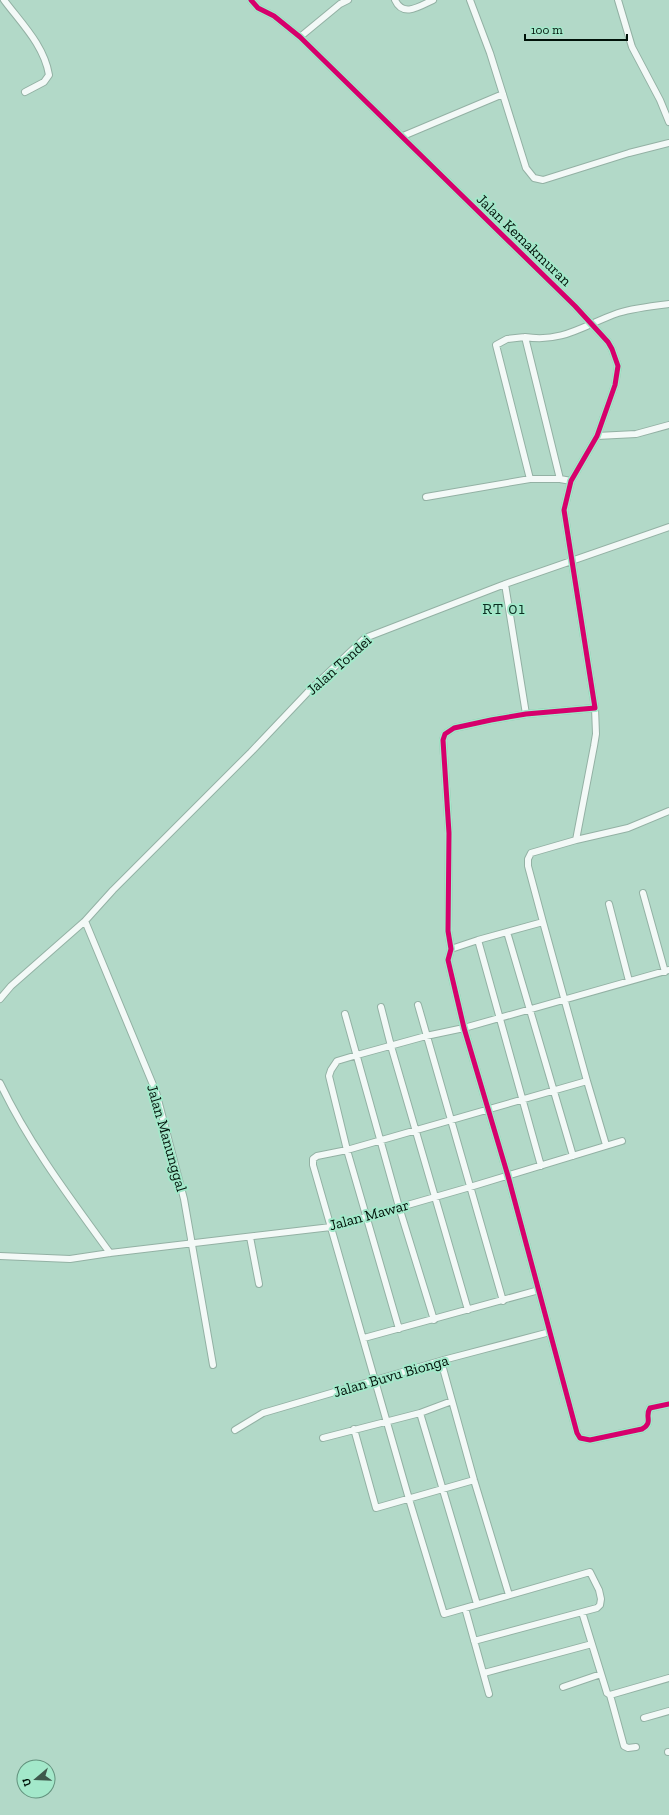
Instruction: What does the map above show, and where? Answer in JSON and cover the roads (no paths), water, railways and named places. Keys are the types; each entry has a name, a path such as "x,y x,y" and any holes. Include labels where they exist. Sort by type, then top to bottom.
{"street":[{"path":"4,0 38,46 47,62 49,75 44,82 25,92"},
{"name":"Jalan Kemakmuran","path":"251,0 258,8 274,16 300,37 403,136 575,306 608,342 612,349 618,366 615,385 597,436 571,481 564,510 595,708 596,734 576,840"},
{"path":"300,37 340,4 348,0"},
{"path":"395,0 399,8 404,10 414,9 433,0"},
{"path":"470,0 490,53 526,168 530,174 538,180 669,143"},
{"path":"618,0 632,47 660,100 669,122"},
{"path":"403,136 503,94"},
{"path":"530,479 496,345 507,339 525,337 544,339 568,334 618,314 669,304"},
{"path":"525,337 560,479"},
{"path":"597,436 636,434 669,425"},
{"path":"426,497 530,479 560,479 571,481"},
{"name":"Jalan Tondei","path":"0,998 85,921 113,890 307,694 365,638 505,584 669,527"},
{"path":"505,584 526,714"},
{"path":"595,708 526,714 454,728 445,734 443,740 449,833 448,931 451,949 448,960 464,1028 508,1176 575,1426 580,1438 590,1440 642,1429 647,1426 649,1422 648,1411 650,1408 669,1404"},
{"path":"606,1145 528,870 528,857 531,853 576,840 628,828 669,810"},
{"path":"400,1329 347,1150 329,1076 331,1070 337,1061 357,1055 426,1036 464,1028 667,971 643,893"},
{"path":"609,904 629,981"},
{"name":"Jalan Manunggal","path":"85,921 156,1092 184,1199 190,1244 212,1365"},
{"path":"451,949 543,922"},
{"path":"507,932 573,1156"},
{"path":"478,940 540,1166"},
{"path":"418,1005 450,1121 503,1301"},
{"path":"381,1007 434,1197 468,1310"},
{"path":"345,1014 399,1207 434,1320"},
{"path":"474,1641 597,1608 601,1602 599,1590 590,1572 509,1594 444,1614 409,1499 364,1338 313,1165 313,1158 347,1150 587,1081"},
{"path":"0,1083 26,1133 49,1169 110,1253"},
{"name":"Jalan Mawar","path":"0,1256 70,1259 331,1226 508,1176 622,1141"},
{"path":"250,1237 259,1284"},
{"path":"364,1338 539,1290"},
{"name":"Jalan Buvu Bionga","path":"235,1430 263,1413 442,1361 550,1332"},
{"path":"442,1361 474,1480 509,1594"},
{"path":"323,1438 387,1420 420,1413 452,1402"},
{"path":"420,1413 444,1489 477,1604"},
{"path":"354,1429 376,1508 474,1480"},
{"path":"465,1608 489,1694"},
{"path":"582,1612 601,1674 610,1695 624,1746 628,1748 636,1747"},
{"path":"484,1673 592,1644"},
{"path":"563,1686 601,1674"},
{"path":"610,1695 669,1678"},
{"path":"644,1718 669,1711"}],"district":[{"name":"RT 01","path":"504,608"}]}
